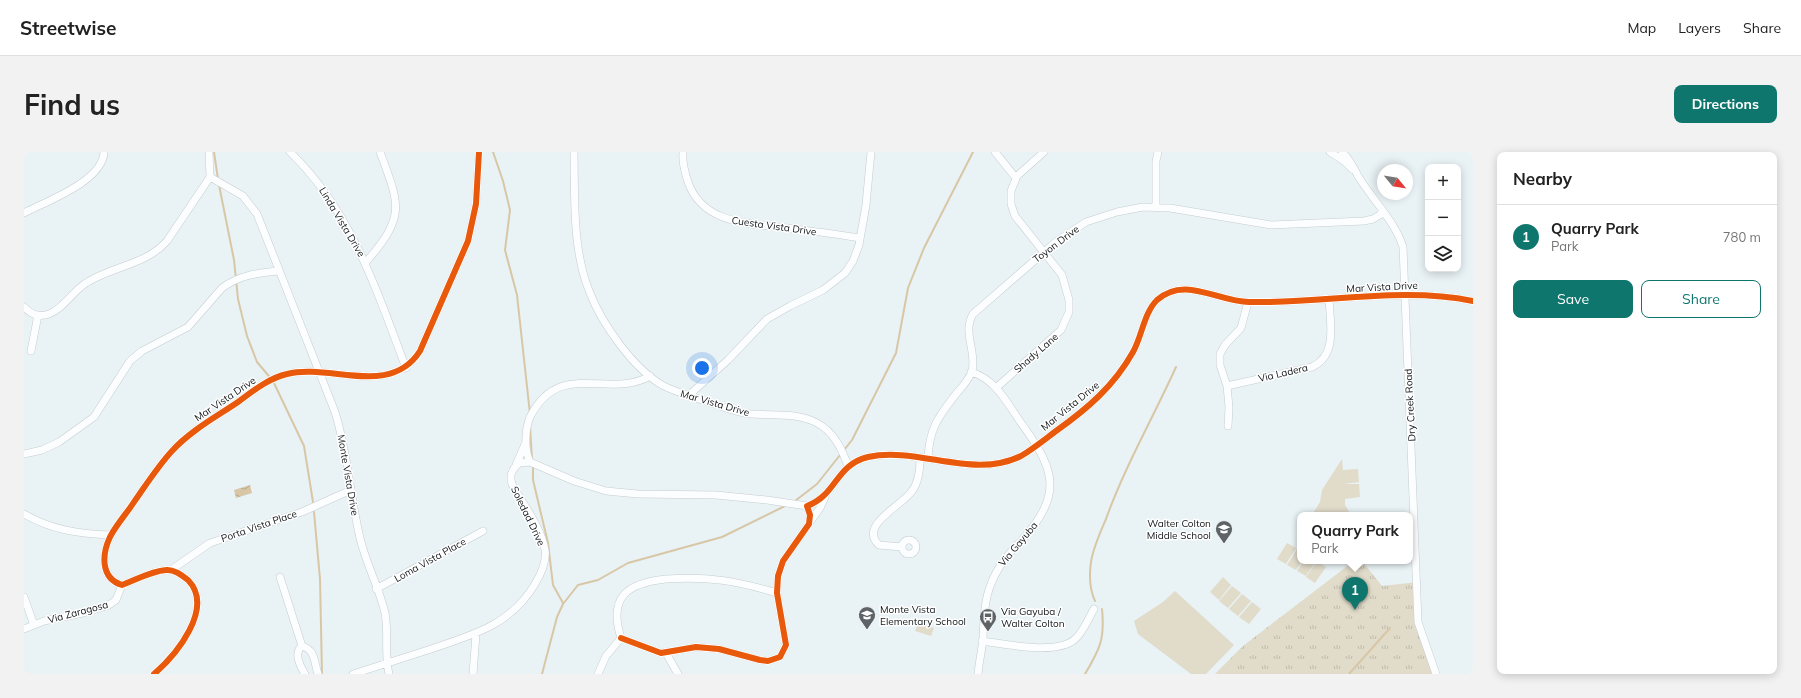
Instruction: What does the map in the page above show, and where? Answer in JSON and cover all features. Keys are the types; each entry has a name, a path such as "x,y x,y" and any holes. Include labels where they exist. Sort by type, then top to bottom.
{"street":[{"path":"24,213 89,178 101,164 104,152"},
{"path":"24,307 38,316 49,314 56,310 77,289 94,278 143,259 160,248 167,241 210,177 209,152"},
{"name":"Linda Vista Drive","path":"290,152 306,168 352,234 366,262 406,368"},
{"path":"366,262 383,243 392,227 396,207 394,190 380,152"},
{"path":"406,368 420,351 468,240 476,204 479,152"},
{"name":"Mar Vista Drive","path":"574,152 577,239 589,293 603,319 617,340 650,376 663,385 688,396 740,412 793,416 815,422 836,440 843,452 848,466 861,459 878,456 972,464 994,464 1019,456 1037,445 1089,406 1112,383 1134,350 1153,304 1165,294 1177,290 1190,289 1248,302 1435,295 1473,301"},
{"name":"Cuesta Vista Drive","path":"683,152 686,175 692,192 705,207 720,217 745,224 860,238"},
{"path":"688,396 728,360 767,319 823,290 840,278 852,261 860,238 866,205 871,152"},
{"path":"995,152 1016,178"},
{"name":"Shady Lane","path":"996,388 1056,335 1068,318 1070,306 1064,282 1058,270 1012,210 1011,198 1016,178 1022,170 1044,152"},
{"path":"1154,152 1156,160 1156,207"},
{"path":"1156,160 1158,152"},
{"path":"1330,152 1344,161 1357,175"},
{"name":"Dry Creek Road","path":"1342,152 1350,161 1357,175 1399,237 1403,247 1418,622 1436,674"},
{"name":"Monte Vista Drive","path":"210,177 243,196 257,214 340,427 363,550 386,622 386,663 389,674"},
{"name":"Toyon Drive","path":"971,372 973,353 969,328 973,314 1044,252 1086,222 1132,208 1156,207 1228,216 1271,225 1364,221 1373,219 1383,213"},
{"path":"24,454 42,450 59,442 94,417 130,361 142,351 188,327 222,288 229,283 253,274 278,271"},
{"name":"Via Ladera","path":"1227,386 1312,367 1321,362 1328,354 1330,343 1329,299"},
{"path":"1228,426 1230,407 1227,386 1220,365 1220,354 1225,345 1241,328 1248,302"},
{"path":"31,351 38,316"},
{"name":"Mar Vista Drive","path":"122,585 113,580 105,567 105,554 111,535 163,462 181,442 274,378 305,371 364,376 391,373 406,368"},
{"path":"902,547 879,545 874,539 873,531 877,523 913,490 918,480 929,439 936,421 971,372"},
{"name":"Via Gayuba","path":"971,372 985,378 996,388 1037,445 1049,470 1048,499 1038,522 1003,562 993,577 986,603 978,674"},
{"path":"530,462 528,457 527,424 541,399 557,389 580,383 630,384 639,382 650,376"},
{"name":"Soledad Drive","path":"353,674 476,634 495,624 518,605 532,588 543,566 545,551 542,540 511,480 512,470 516,465 527,440"},
{"path":"516,465 523,461 530,462 574,481 606,490 638,494 722,495 807,506 826,496"},
{"path":"621,638 650,650 666,653 696,647 719,649 768,661 780,657 786,645 777,593 779,570 783,561 820,508 826,496 848,466"},
{"name":"Porta Vista Place","path":"171,570 210,543 302,512 351,490"},
{"path":"807,506 810,515 809,524"},
{"path":"24,514 54,528 83,534 111,535"},
{"name":"Loma Vista Place","path":"376,588 483,530"},
{"path":"122,585 160,571 171,570 179,573 190,583 197,594 198,603 192,624 183,642 170,660 154,674"},
{"path":"621,638 617,619 619,603 625,592 642,583 704,577 739,582 777,593"},
{"path":"280,578 302,646 311,651 318,674"},
{"name":"Via Zaragosa","path":"24,629 109,605 118,597 122,585"},
{"path":"24,597 34,625"},
{"path":"982,641 1046,648 1064,646 1076,638 1094,609"},
{"path":"473,674 476,634"},
{"path":"598,674 606,656 621,638"},
{"path":"302,646 299,648 298,656 304,672 311,672 316,666"},
{"path":"666,653 678,674"}],"green space":[{"path":"1342,459 1343,470 1358,469 1359,482 1344,484 1359,484 1360,497 1345,499 1345,505 1349,512 1314,512 1320,502 1322,490"},
{"path":"1287,543 1296,548 1286,564 1277,559"},
{"path":"1297,549 1297,564 1300,564 1296,570 1287,565"},
{"path":"1301,564 1314,564 1306,576 1297,571"},
{"path":"1315,564 1322,564 1326,567 1315,583 1306,577"},
{"path":"1350,564 1364,564 1382,586 1418,582 1418,622 1436,674 1215,674 1243,646"},
{"path":"1223,577 1231,585 1219,600 1210,592"},
{"path":"1232,586 1241,593 1228,608 1219,601"},
{"path":"1175,591 1234,645 1206,674 1191,674 1138,634 1134,621 1163,602"},
{"path":"1242,594 1251,601 1238,616 1229,609"},
{"path":"1252,602 1261,609 1249,624 1239,617"},
{"path":"918,623 934,628 931,636 915,631"}],"water":[{"path":"250,485 252,493 236,498 234,490"}],"waterway":[{"path":"214,152 218,179"},
{"path":"493,152 503,181 510,210 505,250 517,295 530,414"},
{"path":"795,501 817,484 852,440 896,353 908,288 924,248 973,152"},
{"path":"219,185 234,260 238,299 247,336 257,362 273,381 304,446 313,502"},
{"path":"1095,601 1090,577 1091,562 1095,546 1130,461 1176,367"},
{"path":"530,426 532,460"},
{"path":"533,466 533,480 548,543 553,585 563,603"},
{"path":"542,674 557,617 563,604 578,585 598,580 628,563 722,537 787,505"},
{"path":"314,512 320,579 322,674"},
{"path":"1085,674 1098,650 1102,636 1102,609"},
{"path":"1349,674 1390,628"}],"cycle path":[{"path":"154,674 163,666 182,643 189,630 195,617 197,604 195,591 188,580 172,570 155,572 122,585 115,582 106,571 104,558 107,544 112,533 157,469 179,444 255,389 287,374 322,372 358,376 376,376 393,373 407,365 420,351 468,241 476,204 479,152"},
{"path":"621,638 661,653 696,647 719,649 768,661 780,657 786,645 777,593 778,576 783,561 809,524 810,515 807,506 825,495 849,466 868,457 887,455 984,465 1003,462 1021,456 1078,414 1099,396 1126,364 1139,339 1146,318 1153,305 1157,300 1168,293 1179,290 1190,290 1237,301 1249,302 1305,301 1390,295 1418,295 1473,301"}],"place":[{"name":"Walter Colton Middle School","path":"1224,544"},
{"name":"Quarry Park","path":"1355,610"},
{"name":"Monte Vista Elementary School","path":"867,630"},
{"name":"Via Gayuba / Walter Colton","path":"988,632"}]}
